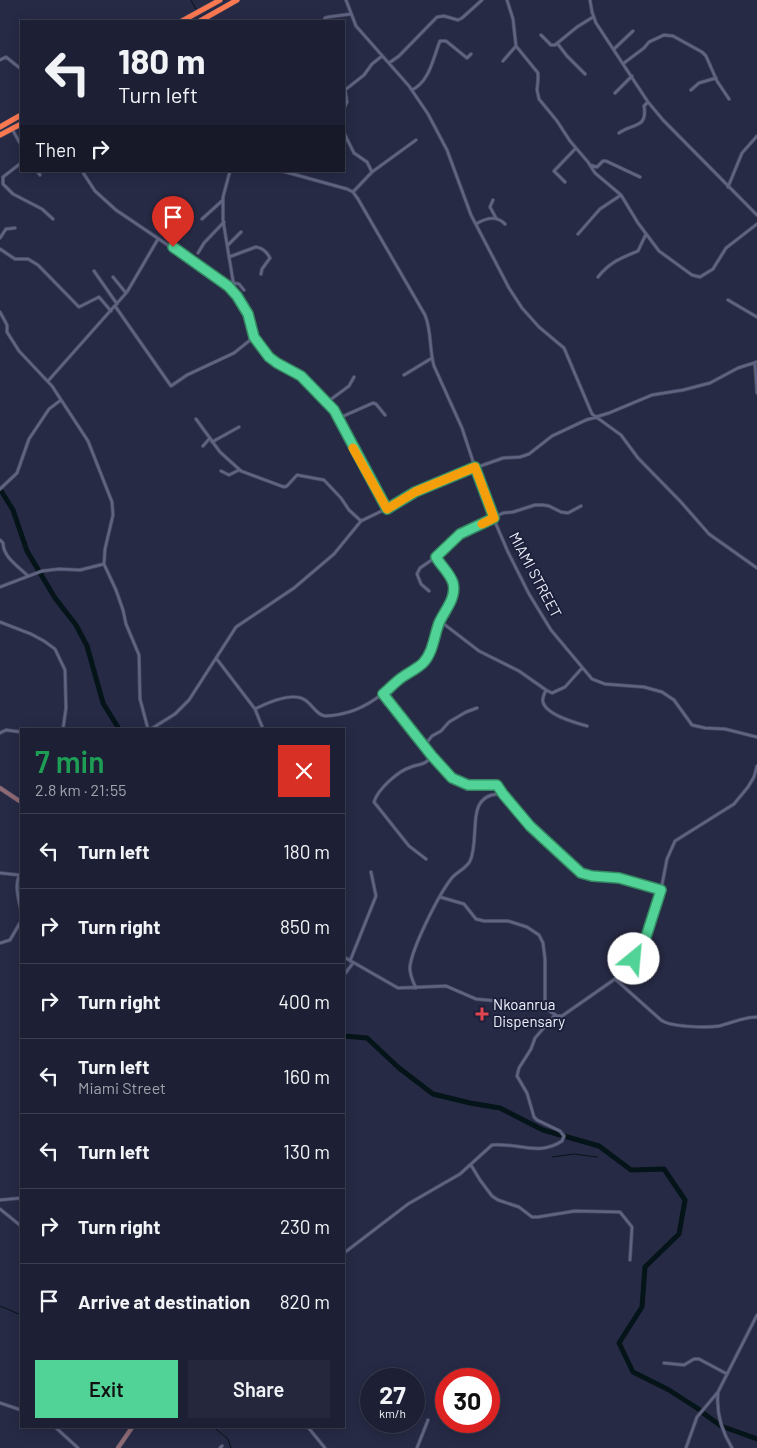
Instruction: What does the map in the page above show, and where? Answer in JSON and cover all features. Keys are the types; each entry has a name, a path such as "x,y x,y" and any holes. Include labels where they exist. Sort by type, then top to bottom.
{"highway":[{"path":"184,20 220,0"},
{"path":"202,20 237,0"},
{"path":"1,131 12,129 20,120"},
{"path":"1,131 20,120"}],"street":[{"path":"346,0 361,32 412,90 428,114 447,150 468,210 509,288 539,328 564,348 590,411 595,417 621,435 638,458 710,534 757,568"},
{"path":"388,63 399,56 437,17 444,16 458,20 482,0"},
{"path":"506,0 513,19 516,46 538,73 536,90 540,99 598,176 621,195 646,234 662,254 692,275 700,277 713,269 726,248 757,224"},
{"path":"590,0 593,17 648,102 663,120 757,215"},
{"path":"324,20 328,17 351,14"},
{"path":"541,35 551,46 557,44 577,27 593,17"},
{"path":"614,49 633,31"},
{"path":"624,63 650,41 664,35 672,36 704,54 728,99"},
{"path":"412,90 423,82 440,41 448,42 467,58 471,54"},
{"path":"557,44 585,74"},
{"path":"503,61 516,46"},
{"path":"345,106 347,102 345,90 364,75 372,64 382,56"},
{"path":"0,60 6,57 20,68"},
{"path":"615,93 632,76"},
{"path":"691,90 699,83 716,78"},
{"path":"619,133 643,122 646,117 644,106 648,102"},
{"path":"12,129 20,143"},
{"path":"345,135 354,153 367,162 372,172"},
{"path":"728,187 742,153 757,136"},
{"path":"286,172 353,192 372,172 416,140"},
{"path":"565,182 554,171 576,148"},
{"path":"590,165 599,166 602,161 606,161 640,177"},
{"path":"20,163 4,176 3,184 13,194 42,209 53,219"},
{"path":"83,172 100,196 120,213 224,283 237,296 249,317 254,337 273,360 301,376 334,410 387,509"},
{"path":"230,172 223,200 224,222 237,296"},
{"name":"MIAMI STREET","path":"353,192 425,315 430,333 432,358 438,376 462,428 494,518 533,603 558,640 592,679 605,684 644,687 662,692 674,700 692,725 705,728 720,728 757,737"},
{"path":"578,234 600,209 621,195"},
{"path":"202,219 223,200"},
{"path":"494,200 490,207 496,218 505,224"},
{"path":"476,224 486,219 496,218"},
{"path":"198,253 204,243 224,222"},
{"path":"0,238 6,229 15,228"},
{"path":"228,246 241,232"},
{"path":"598,277 616,260 639,250 646,234"},
{"path":"48,382 126,293 158,239"},
{"path":"229,257 256,247 260,248 270,258 262,269 261,274"},
{"path":"0,249 14,259 28,259 38,265 79,308 98,297 111,311"},
{"path":"94,271 171,386 187,375 234,353 254,337"},
{"path":"113,277 126,293"},
{"path":"234,283 239,284 244,290"},
{"path":"728,300 757,317"},
{"path":"0,312 7,325 7,333 19,351 48,382 88,441 112,502 113,515 105,549 104,564 116,590 127,628 139,655 140,700 149,728"},
{"path":"404,375 432,358"},
{"path":"151,728 175,714 189,700 236,627 294,588 334,554 360,521 387,509 415,492 475,467 505,457 520,457 529,454 552,436 652,395 710,383 738,368 756,363 757,392"},
{"path":"326,403 349,386 354,377"},
{"path":"0,489 17,473 30,439 44,415 50,407 61,400"},
{"path":"339,418 371,403 376,404 385,415"},
{"path":"196,419 220,452 238,470 284,487 297,476 323,479 360,521"},
{"path":"212,442 239,427"},
{"path":"203,446 210,438"},
{"path":"221,472 228,475 238,470"},
{"path":"429,591 421,584 416,574 420,568 436,557 460,534 503,513 535,505 548,506 563,513 571,512 582,506"},
{"path":"0,540 8,556 28,576"},
{"path":"255,709 273,700 300,697 319,713 326,716 352,711 383,694 396,681 424,662 433,645 440,622 449,606 453,586 448,573 436,557"},
{"path":"0,587 42,571 59,568 82,569 104,564"},
{"path":"0,622 31,634 55,649 65,670 66,708 63,728"},
{"path":"440,622 479,651 518,671 552,692 560,690 582,668"},
{"path":"216,658 255,709 264,728"},
{"path":"546,690 543,700 545,706 556,715 587,726"},
{"path":"383,694 448,775 458,782 468,785 496,784 530,826 583,874 619,878 661,890"},
{"path":"424,746 432,736 441,731 449,722 477,708"},
{"path":"0,733 6,730 20,732"},
{"path":"426,859 409,846 374,801 387,783 410,767 423,765 432,756"},
{"path":"345,958 398,988 446,986 476,999 538,1004 545,1006 555,1015 565,1014 616,979 631,964 641,948 652,922 667,859 676,839 734,804 748,787 754,777 757,766"},
{"path":"1,790 20,801"},
{"path":"416,988 410,970 424,927 451,879 466,866 471,858 476,818 481,801 488,796 503,794"},
{"path":"345,973 376,896 372,872"},
{"path":"0,873 20,874 16,885 20,906"},
{"path":"16,885 20,888"},
{"path":"440,897 464,904 476,919 508,921 531,929 539,935 543,943 545,956 545,1006"},
{"path":"0,943 10,940 20,923"},
{"path":"616,979 669,1025 714,1026 757,1017"},
{"path":"345,1252 408,1204 452,1180 492,1145 531,1149 556,1144 562,1140 563,1134 560,1131 534,1117 518,1076 519,1068 531,1049 535,1038 555,1015"},
{"path":"471,1165 492,1196 519,1207 532,1216 538,1217 575,1211 620,1212 632,1227 630,1260"},
{"path":"0,1200 20,1198"},
{"path":"0,1209 20,1225"},
{"path":"686,1448 697,1418 718,1392 757,1315"},
{"path":"664,1363 684,1365 699,1358 727,1374"},
{"path":"718,1392 718,1417 732,1448"},
{"path":"0,1403 20,1410"},
{"path":"416,1448 428,1420"},
{"path":"56,1428 78,1448"},
{"path":"118,1448 132,1428"},
{"path":"309,1428 325,1448"}],"waterway":[{"path":"191,0 196,9"},
{"path":"0,489 13,510 27,551 55,598 76,625 87,646 103,703 118,728"},
{"path":"345,1036 367,1038 399,1068 433,1094 500,1108 543,1130 599,1146 631,1170 664,1169 685,1200 679,1234 645,1267 642,1307 619,1343 633,1372 669,1390 700,1410"},
{"path":"552,1157 574,1154 597,1157"},
{"path":"0,1306 20,1315"},
{"path":"703,1413 721,1426 757,1439"},
{"path":"214,1428 228,1439 231,1448"}],"slow traffic":[{"path":"353,448 387,509 415,492 475,467 486,501 494,518 482,524"}],"place":[{"name":"Nkoanrua Dispensary","path":"482,1014"}],"route":[{"path":"173,247 228,286 237,296 248,314 254,337 269,357 301,376 334,410 387,509 415,492 475,467 486,501 494,518 460,534 436,557 452,582 453,590 449,606 440,622 433,645 424,662 396,681 383,694 448,775 458,782 468,785 497,785 530,826 581,873 592,876 619,878 661,890 645,940 634,959"}]}
